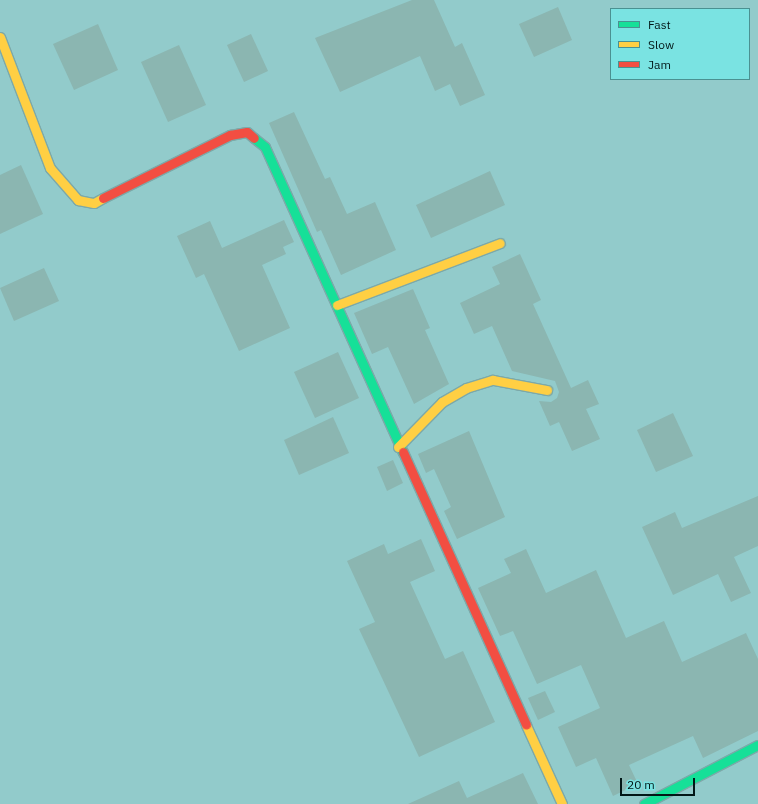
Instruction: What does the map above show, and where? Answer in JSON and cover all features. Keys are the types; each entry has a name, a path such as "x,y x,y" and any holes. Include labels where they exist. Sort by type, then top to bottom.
{"street":[{"path":"0,36 50,168 78,200 94,203 198,148 230,135 247,132 255,136 265,147 292,203 398,447 562,804"},
{"path":"337,305 500,243"},
{"path":"398,447 442,402 466,388 493,380 547,390"},
{"path":"644,804 758,745"}],"building":[{"path":"412,0 434,0 455,47 462,43 485,95 460,106 450,84 435,91 420,56 340,92 315,38"},
{"path":"558,7 572,40 534,57 519,24"},
{"path":"98,24 118,70 74,90 53,44"},
{"path":"251,34 268,71 244,82 227,45"},
{"path":"179,45 206,105 168,122 141,62"},
{"path":"294,112 325,179 330,177 347,214 375,202 396,250 341,275 321,230 317,232 269,123"},
{"path":"21,165 43,214 0,234 0,175"},
{"path":"490,171 505,205 431,238 416,205"},
{"path":"284,220 294,242 283,247 286,254 262,265 290,328 239,351 204,274 196,278 177,236 210,221 222,248"},
{"path":"520,254 541,300 533,304 571,388 588,380 599,404 586,409 600,439 572,451 559,422 550,426 539,401 551,402 557,398 559,392 555,381 512,371 492,326 474,334 460,303 500,284 492,267"},
{"path":"44,268 59,301 14,321 0,288"},
{"path":"413,289 430,328 425,330 449,384 414,404 388,347 372,354 354,313"},
{"path":"338,352 359,398 315,418 294,372"},
{"path":"673,413 693,456 656,472 637,430"},
{"path":"333,417 349,453 299,475 284,440"},
{"path":"469,431 505,517 457,539 444,511 451,507 434,469 426,473 418,454"},
{"path":"393,460 403,483 387,491 377,467"},
{"path":"758,496 758,546 734,557 751,593 731,602 718,574 673,595 642,527 675,512 682,528"},
{"path":"421,539 435,571 410,582 445,659 463,651 495,722 419,757 359,629 375,622 347,561 384,544 388,554"},
{"path":"526,549 546,593 596,570 626,638 664,621 682,662 746,633 758,659 758,731 703,758 693,736 629,765 638,784 613,796 596,758 576,767 558,727 600,708 581,665 537,684 513,631 500,636 478,588 511,573 504,559"},
{"path":"545,691 555,712 538,720 528,698"},
{"path":"523,773 538,804 408,804 459,781 467,798"}],"traffic: fast":[{"path":"254,138 265,147 403,452"},
{"path":"644,804 758,745"}],"traffic: slow":[{"path":"0,37 50,168 78,200 94,203 103,198"},
{"path":"337,305 500,243"},
{"path":"398,447 442,402 466,388 493,380 547,390"},
{"path":"526,725 562,804"}],"traffic: jam":[{"path":"103,198 230,135 247,132 254,138"},
{"path":"403,452 526,725"}]}
